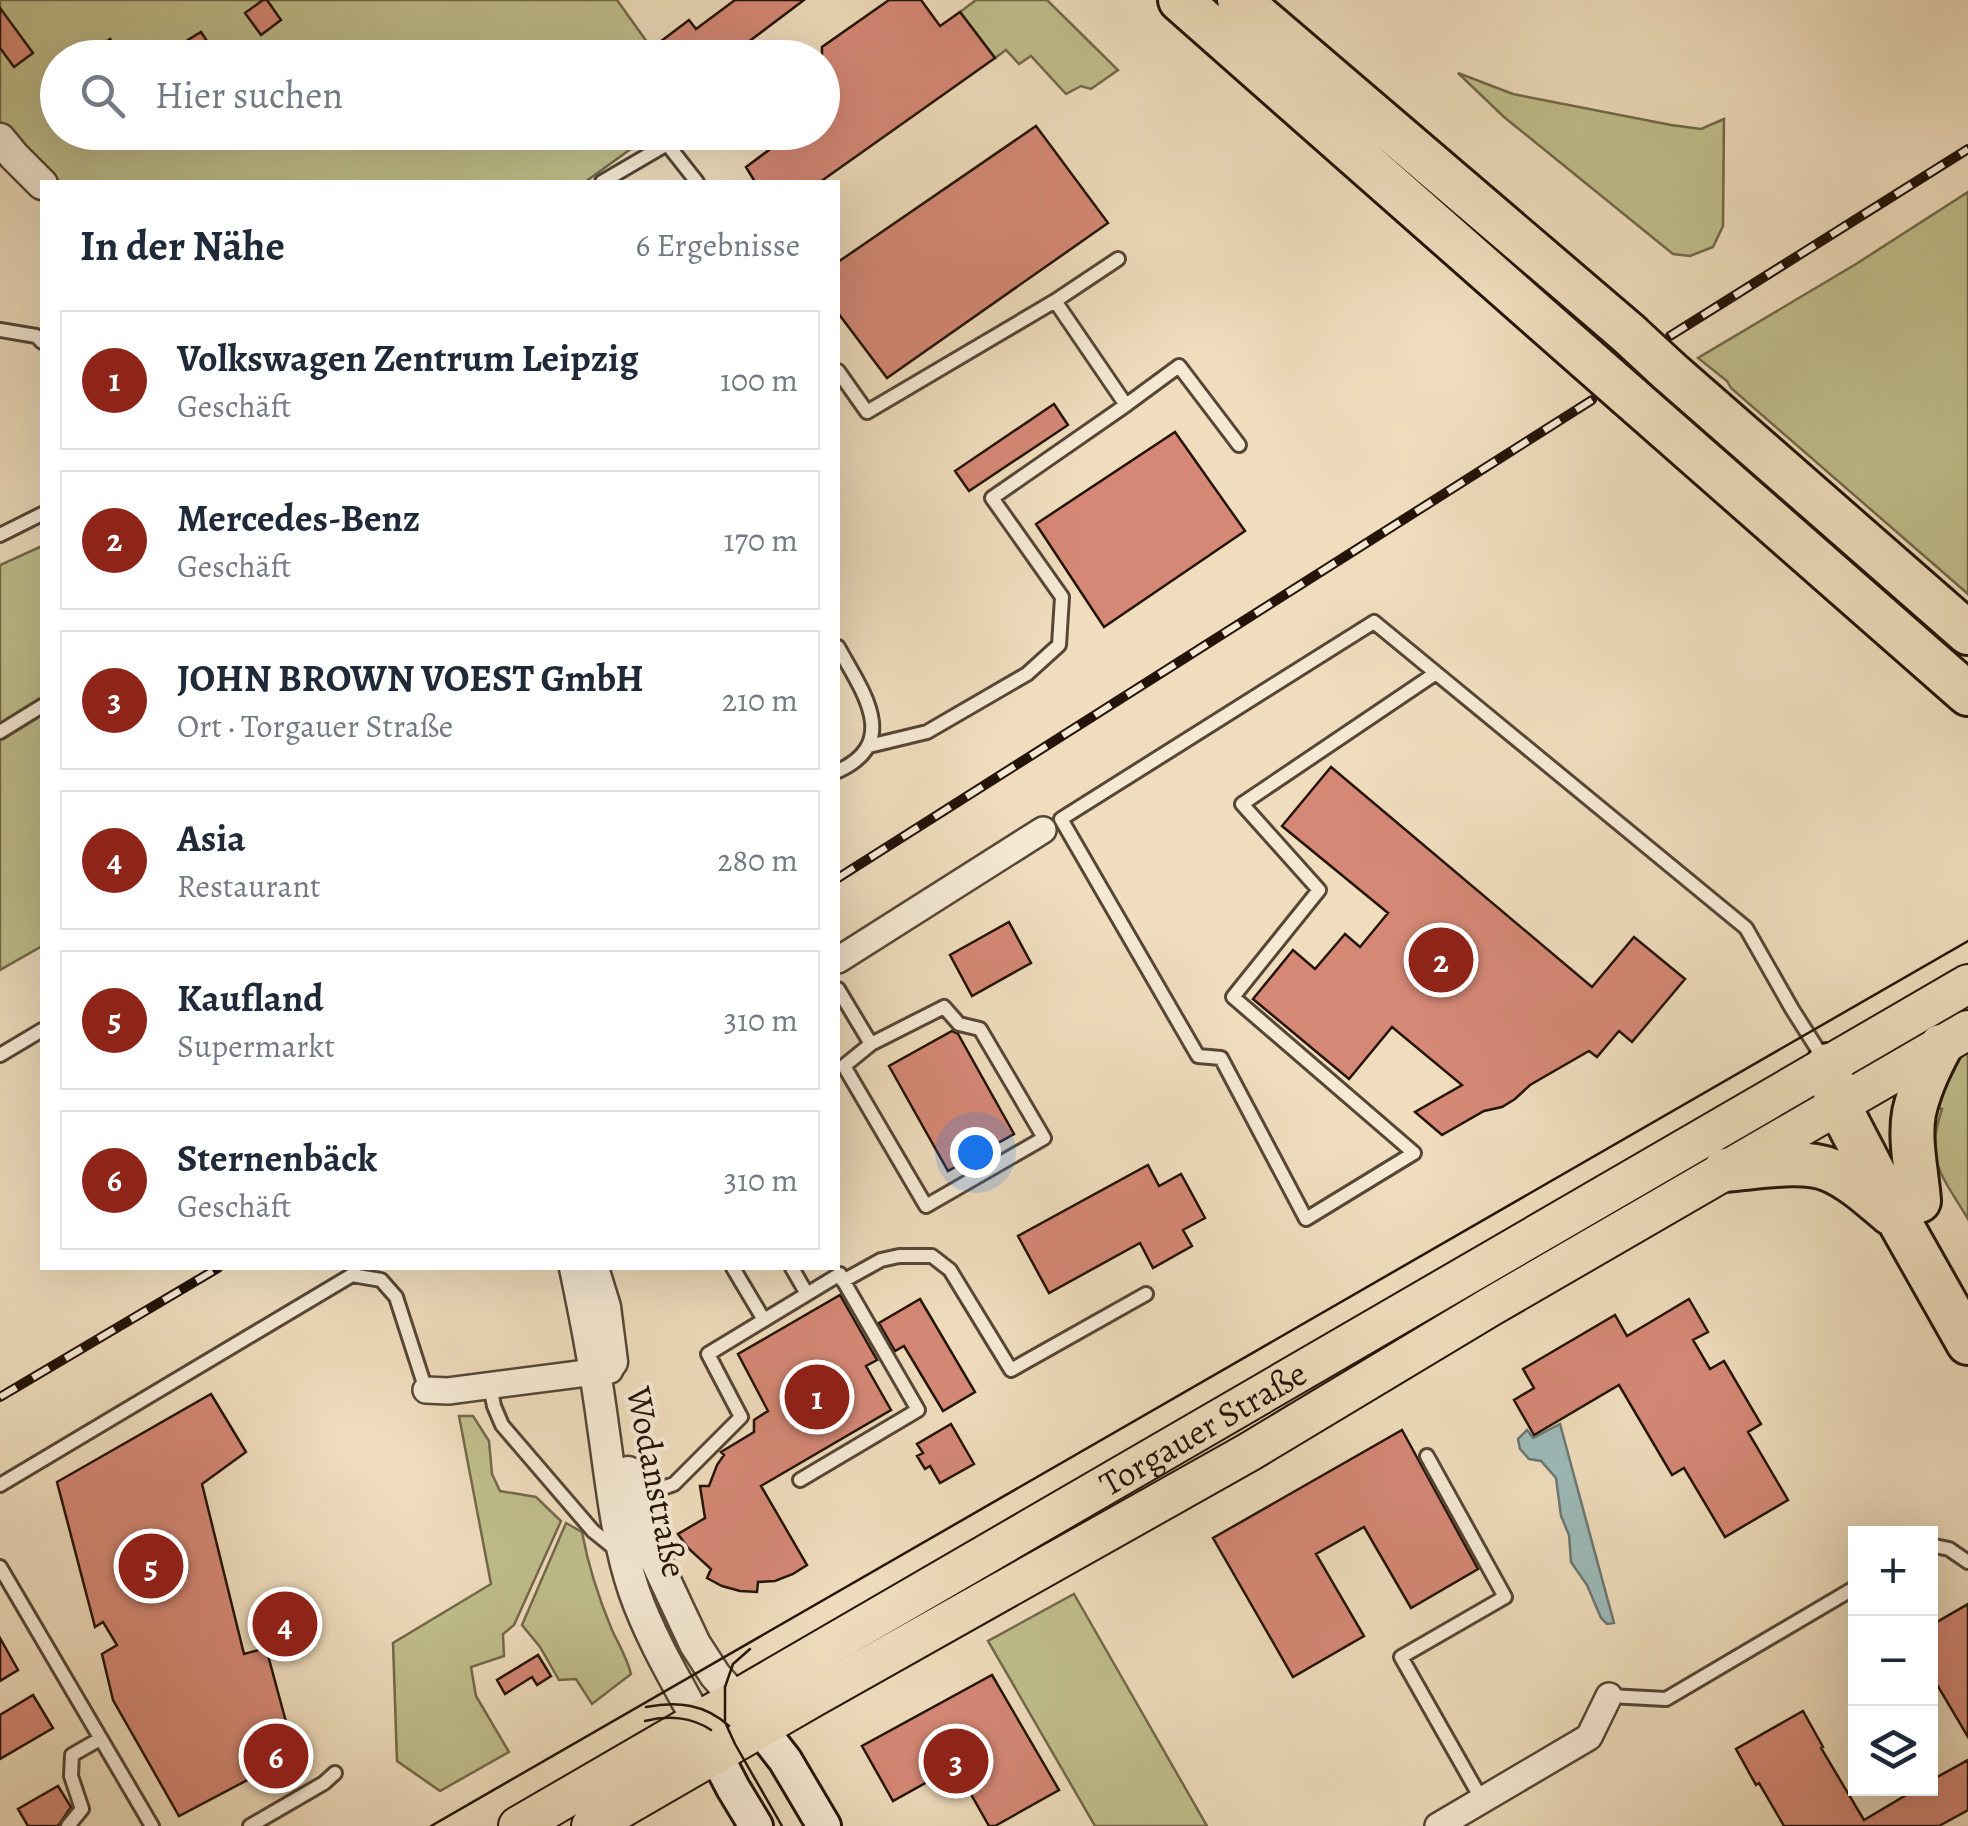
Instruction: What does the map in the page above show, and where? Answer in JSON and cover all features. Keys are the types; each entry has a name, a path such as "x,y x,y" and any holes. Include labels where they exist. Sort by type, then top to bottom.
{"highway":[{"path":"1180,0 1968,694"},
{"path":"1239,0 1628,334 1968,634"},
{"path":"1909,1210 1914,1110 1931,1065 1955,1038"},
{"path":"1841,1088 1909,1210 1968,1343"},
{"path":"1725,1170 1798,1164 1831,1170 1858,1188 1909,1210 1968,1285"}],"main road":[{"name":"Torgauer Straße","path":"591,1826 1250,1452 1725,1170 1841,1088 1889,1031 1968,984"},
{"path":"1841,1088 1955,1038"},
{"name":"Torgauer Straße","path":"518,1826 736,1699 1841,1088"},
{"name":"Wodanstraße","path":"736,1699 785,1760 824,1826"},
{"name":"Wodanstraße","path":"698,1721 756,1826"}],"street":[{"path":"0,139 40,182"},
{"path":"840,959 1044,830"},
{"name":"Wodanstraße","path":"575,1270 644,1535 695,1644 715,1676 736,1699"},
{"name":"Wodanstraße","path":"594,1270 605,1307 610,1476 624,1555 634,1592 659,1649 698,1721"},
{"path":"426,1390 604,1371"},
{"path":"1447,1824 1588,1737 1609,1696"}],"lane":[{"path":"605,180 658,150"},
{"path":"673,150 695,180"},
{"path":"840,374 867,412 1055,301 1118,259"},
{"path":"1055,301 1126,405"},
{"path":"0,330 40,340"},
{"path":"840,769 869,746 927,732 1028,674 1059,645 1062,597 992,498 1179,366 1239,445"},
{"path":"0,535 40,515"},
{"path":"1436,673 1242,804 1318,890 1233,997 1414,1152 1306,1219 1221,1058 1198,1056 1061,819 1374,622 1436,673 1746,928 1841,1088"},
{"path":"840,651 872,710 869,746"},
{"path":"0,732 40,707"},
{"path":"840,992 871,1044"},
{"path":"944,1008 959,1024 980,1029 1044,1138 926,1206 844,1066 871,1044 944,1008"},
{"path":"0,1056 40,1031"},
{"path":"634,1498 674,1484 741,1417 708,1354 840,1274 899,1256 932,1256 950,1270 1011,1370 1146,1294"},
{"path":"734,1270 764,1320"},
{"path":"793,1270 807,1294"},
{"path":"800,1480 918,1410 840,1274"},
{"path":"0,1485 352,1275 381,1280 396,1297 426,1390"},
{"path":"490,1386 502,1425 592,1531 624,1555"},
{"path":"1426,1456 1505,1597 1401,1657 1482,1800"},
{"path":"1938,1547 1968,1562"},
{"path":"0,1567 152,1826"},
{"path":"1609,1696 1666,1699 1848,1592"},
{"path":"68,1826 82,1809 71,1776 72,1755 100,1739"},
{"path":"250,1826 335,1773"}],"shaded area":[{"path":"0,0 617,0 646,40 40,40 40,150 629,150 588,180 40,180 0,139"},
{"path":"976,0 1047,0 1118,70 1091,89 1081,86 1066,94 1031,56 1019,64 1006,50 995,58 960,12"},
{"path":"1458,73 1513,94 1671,125 1701,129 1724,119 1723,226 1713,247 1690,256 1673,254 1504,117"},
{"path":"1968,192 1968,594 1698,358"},
{"path":"40,547 40,947 0,970 0,565"},
{"path":"1968,1052 1968,1219 1938,1167 1935,1142 1942,1109 1928,1103 1953,1064"},
{"path":"459,1416 473,1416 489,1441 492,1474 500,1491 536,1497 561,1521 514,1625 503,1634 504,1656 471,1667 476,1696 509,1752 440,1791 397,1761 393,1643 491,1584"},
{"path":"566,1523 582,1532 598,1594 631,1674 592,1704 576,1679 559,1680 522,1625"},
{"path":"1074,1594 1207,1826 1095,1826 988,1641"}],"water":[{"path":"1560,1424 1614,1623 1607,1624 1601,1618 1587,1585 1571,1562 1556,1478 1541,1461 1529,1459 1520,1449 1518,1439 1527,1430 1533,1438"}],"building":[{"path":"263,0 281,20 261,35 245,13"},
{"path":"735,0 804,0 751,40 663,40 689,20 696,29"},
{"path":"889,0 921,0 940,26 960,12 995,58 823,180 754,180 746,167 769,150 840,150 840,40 832,40"},
{"path":"0,8 33,53 14,67 0,48"},
{"path":"201,32 206,40 188,40"},
{"path":"1036,126 1108,223 887,378 840,316 840,261"},
{"path":"1054,404 1068,425 969,491 955,471"},
{"path":"1175,432 1245,531 1104,627 1036,524"},
{"path":"1331,767 1592,987 1634,937 1685,979 1632,1042 1619,1031 1597,1057 1589,1051 1530,1085 1502,1107 1484,1111 1442,1135 1415,1112 1462,1085 1392,1027 1349,1079 1253,999 1293,950 1315,969 1345,934 1360,947 1388,913 1282,826"},
{"path":"1009,922 1031,963 972,996 950,955"},
{"path":"952,1031 958,1034 1014,1134 948,1171 889,1066"},
{"path":"1148,1165 1159,1186 1181,1174 1205,1218 1183,1230 1192,1246 1153,1268 1140,1243 1049,1293 1018,1236"},
{"path":"840,1295 877,1360 866,1366 891,1410 761,1486 807,1565 775,1581 758,1582 757,1592 722,1586 707,1578 711,1569 678,1534 705,1518 700,1486 709,1486 724,1455 721,1452 754,1432 754,1420 768,1411 738,1354"},
{"path":"920,1299 975,1392 943,1411 904,1346 895,1351 879,1323"},
{"path":"1689,1299 1708,1332 1693,1340 1710,1369 1724,1361 1761,1424 1748,1432 1788,1500 1725,1537 1684,1468 1672,1475 1619,1385 1534,1435 1514,1400 1534,1388 1523,1369 1615,1315 1627,1336"},
{"path":"211,1394 246,1452 202,1484 244,1654 266,1648 295,1755 179,1816 113,1700 102,1654 117,1645 103,1622 95,1627 57,1482"},
{"path":"951,1424 974,1464 940,1483 930,1466 925,1469 917,1456 923,1453 917,1444"},
{"path":"1402,1430 1478,1569 1411,1608 1364,1527 1316,1554 1364,1636 1293,1677 1213,1538"},
{"path":"1968,1604 1968,1737 1938,1686 1938,1621"},
{"path":"0,1638 18,1670 0,1681"},
{"path":"538,1655 551,1676 537,1685 532,1677 505,1694 497,1680"},
{"path":"992,1675 1059,1790 995,1826 989,1826 964,1782 938,1776 893,1801 862,1746"},
{"path":"33,1695 53,1728 0,1759 0,1715"},
{"path":"1803,1711 1864,1820 1904,1796 1938,1796 1938,1777 1968,1760 1968,1810 1939,1826 1784,1826 1736,1749"},
{"path":"58,1786 71,1807 58,1826 28,1826 18,1809"}],"tram line":[{"path":"431,1826 1968,941"},
{"path":"750,1649 733,1664 725,1687 725,1722 782,1826"},
{"path":"646,1707 690,1706 729,1726"},
{"path":"645,1721 680,1718 711,1730"}],"railway":[{"path":"1670,336 1968,149"},
{"path":"840,877 1592,400"},
{"path":"0,1397 215,1270"}],"place":[{"name":"Mercedes-Benz","path":"1441,960"},
{"name":"Volkswagen Zentrum Leipzig","path":"817,1397"},
{"name":"Kaufland","path":"151,1566"},
{"name":"Asia","path":"285,1624"},
{"name":"Sternenbäck","path":"276,1756"},
{"name":"JOHN BROWN VOEST GmbH","path":"956,1761"}]}
